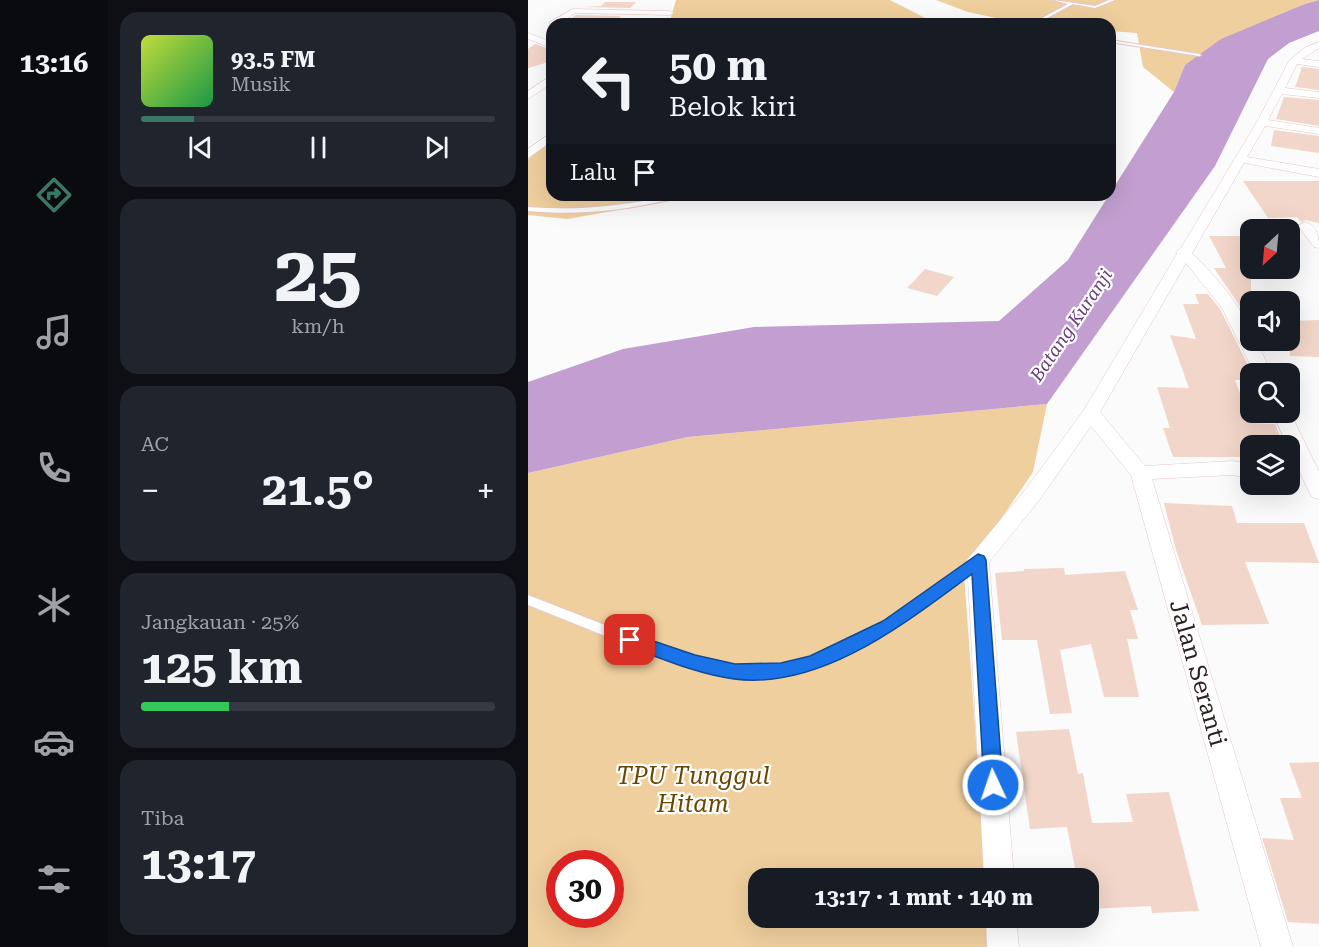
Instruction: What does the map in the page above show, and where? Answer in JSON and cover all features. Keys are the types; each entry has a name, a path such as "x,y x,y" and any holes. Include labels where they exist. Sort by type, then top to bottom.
{"street":[{"path":"562,18 590,0"},
{"path":"573,11 672,10 670,18"},
{"path":"529,37 546,28"},
{"path":"542,31 546,31"},
{"path":"529,37 546,43"},
{"path":"998,868 978,560 1033,494 1091,413 1183,252 1262,122 1294,61 1306,50 1319,45"},
{"path":"1294,61 1319,64"},
{"path":"528,96 546,82"},
{"path":"1277,90 1319,95"},
{"path":"1262,122 1319,131"},
{"path":"528,155 546,140"},
{"path":"1240,159 1319,172"},
{"path":"1305,226 1319,244"},
{"path":"1183,252 1218,289 1259,363"},
{"name":"Jalan Seranti","path":"1091,413 1140,473 1277,947"},
{"path":"1286,423 1316,482"},
{"path":"1140,473 1240,469"},
{"path":"1300,478 1316,482"},
{"path":"1002,928 1003,947"}],"lane":[{"path":"1054,0 1099,7 1113,0"},
{"path":"1044,18 1073,3"},
{"path":"1116,42 1199,54"},
{"path":"528,209 584,212 659,201"},
{"path":"528,600 695,663 735,671 781,670 813,663 889,626 978,560"}],"green space":[{"path":"676,0 890,0 925,18 671,18"},
{"path":"936,0 1319,0 1305,4 1185,65 1174,92 1143,67 1137,33 1116,31 1116,18 996,18 968,12"},
{"path":"546,145 546,201 666,201 567,219 528,215 528,159"},
{"name":"TPU Tunggul Hitam","path":"1047,404 1033,472 964,573 985,868 748,868 748,928 989,928 990,947 528,947 528,473 688,437"}],"water":[{"name":"Batang Kuranji","path":"1319,0 1319,31 1289,43 1268,59 1215,166 1047,404 688,437 528,473 528,382 623,349 754,327 999,321 1068,260 1105,201 1116,201 1116,184 1174,92 1185,65 1221,39"}],"building":[{"path":"605,2 636,2 630,8 584,7 601,6"},
{"path":"576,15 621,16 619,18 572,18"},
{"path":"535,44 546,48 546,63 528,68 528,49"},
{"path":"1302,67 1319,69 1319,90 1295,87"},
{"path":"1284,97 1319,100 1319,126 1276,119"},
{"path":"1274,130 1319,136 1319,153 1271,146"},
{"path":"1243,181 1319,181 1319,223 1306,220 1301,222 1297,217 1268,218"},
{"path":"1209,236 1240,236 1240,279 1251,279 1251,291 1240,291 1240,307 1214,268 1226,268"},
{"path":"925,269 954,277 937,296 907,288"},
{"path":"1195,294 1208,294 1220,309 1247,363 1240,363 1240,380 1235,380 1240,393 1240,423 1275,424 1280,435 1240,435 1240,457 1173,457 1163,428 1170,428 1157,387 1189,388 1170,335 1196,339 1183,304 1199,304"},
{"path":"1319,320 1319,357 1290,356 1290,351 1300,351 1300,321"},
{"path":"1164,503 1232,506 1237,523 1304,523 1319,563 1245,562 1269,624 1202,625 1176,550"},
{"path":"1064,568 1065,575 1125,571 1138,610 1130,610 1138,639 1127,639 1139,697 1104,697 1091,644 1060,650 1072,713 1050,714 1037,640 1002,640 995,573 1024,571 1024,569"},
{"path":"1069,729 1078,774 1083,773 1092,823 1133,822 1126,794 1169,792 1199,911 1152,913 1151,906 1099,909 1099,868 1075,868 1067,827 1030,829 1016,732"},
{"path":"1319,762 1319,924 1288,922 1262,838 1294,840 1280,798 1302,798 1289,763"}],"route":[{"path":"630,640 695,663 735,671 781,670 813,663 889,626 978,560 993,785"}]}
